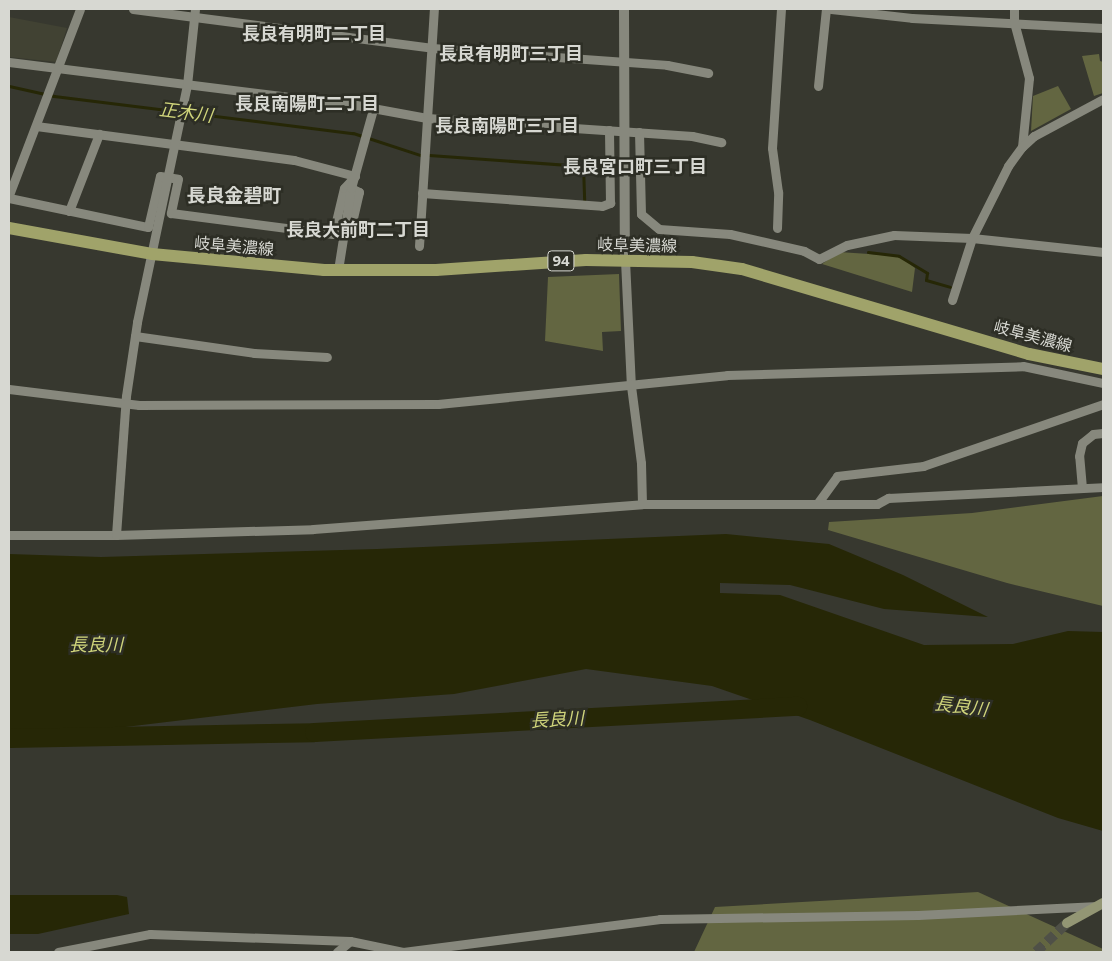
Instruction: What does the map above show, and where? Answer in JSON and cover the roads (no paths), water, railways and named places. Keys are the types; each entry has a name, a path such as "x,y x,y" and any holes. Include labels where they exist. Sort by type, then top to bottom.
{"main road":[{"name":"岐阜美濃線","path":"9,228 152,254 338,270 409,271 508,263 625,260 692,262 742,269 1029,354 1103,370"},
{"path":"1067,923 1098,904"}],"street":[{"path":"80,9 9,197 148,227 160,176 178,179 171,213 334,234 344,188 355,176"},
{"path":"133,9 195,13 432,48 624,62 708,73"},
{"path":"419,246 434,9"},
{"path":"624,9 625,260 631,386 642,504"},
{"path":"777,228 778,192 772,148 781,9"},
{"path":"818,86 826,9"},
{"path":"831,9 912,18 1103,28"},
{"path":"1014,9 1014,22 1029,78 1022,147"},
{"path":"116,536 125,403 135,336 187,84 195,13"},
{"path":"9,62 187,84 427,118 639,132 720,142"},
{"path":"952,300 972,238 1008,166 1022,147 1034,136 1103,99"},
{"path":"338,270 352,188 373,109"},
{"path":"36,126 294,160 355,176"},
{"path":"422,193 602,206 610,202 609,130"},
{"path":"639,132 641,214 659,228 730,234 804,251 819,259 847,245 894,235 972,238 1103,252"},
{"path":"69,211 99,134"},
{"path":"352,188 358,192 352,228"},
{"path":"135,336 254,353 327,357"},
{"path":"9,389 125,403 438,404 727,375 1023,366 1103,383"},
{"path":"817,504 836,476 924,466 1103,404"},
{"path":"1082,488 1079,456 1082,443 1093,434 1103,433"},
{"path":"9,535 116,536 314,529 642,504 877,504 888,498 1103,487"},
{"path":"58,952 150,934 350,941 403,952 660,918 918,915 1098,904"},
{"path":"337,952 350,941"}],"water":[{"name":"長良川","path":"726,534 829,544 903,575 988,617 884,609 790,585 720,583 720,593 780,595 924,645 1013,644 1068,631 1103,632 1103,831 1058,818 810,720 712,686 586,669 454,694 317,704 9,741 9,554 101,557 377,549"},
{"path":"9,895 117,895 127,897 129,914 38,934 9,934"}],"waterway":[{"name":"正木川","path":"9,86 54,96 353,133 420,155"},
{"name":"正木川","path":"429,155 583,166 584,200"},
{"name":"正木川","path":"868,252 899,256 927,273 926,280 950,287"},
{"name":"長良川","path":"9,738 314,732 797,706"}],"tunnel":[{"path":"1036,952 1067,923"}],"district":[{"name":"長良有明町二丁目","path":"314,33"},
{"name":"長良有明町三丁目","path":"511,53"},
{"name":"長良南陽町二丁目","path":"307,103"},
{"name":"長良南陽町三丁目","path":"507,125"},
{"name":"長良宮口町三丁目","path":"635,166"},
{"name":"長良金碧町","path":"234,196"},
{"name":"長良大前町二丁目","path":"358,229"}]}
